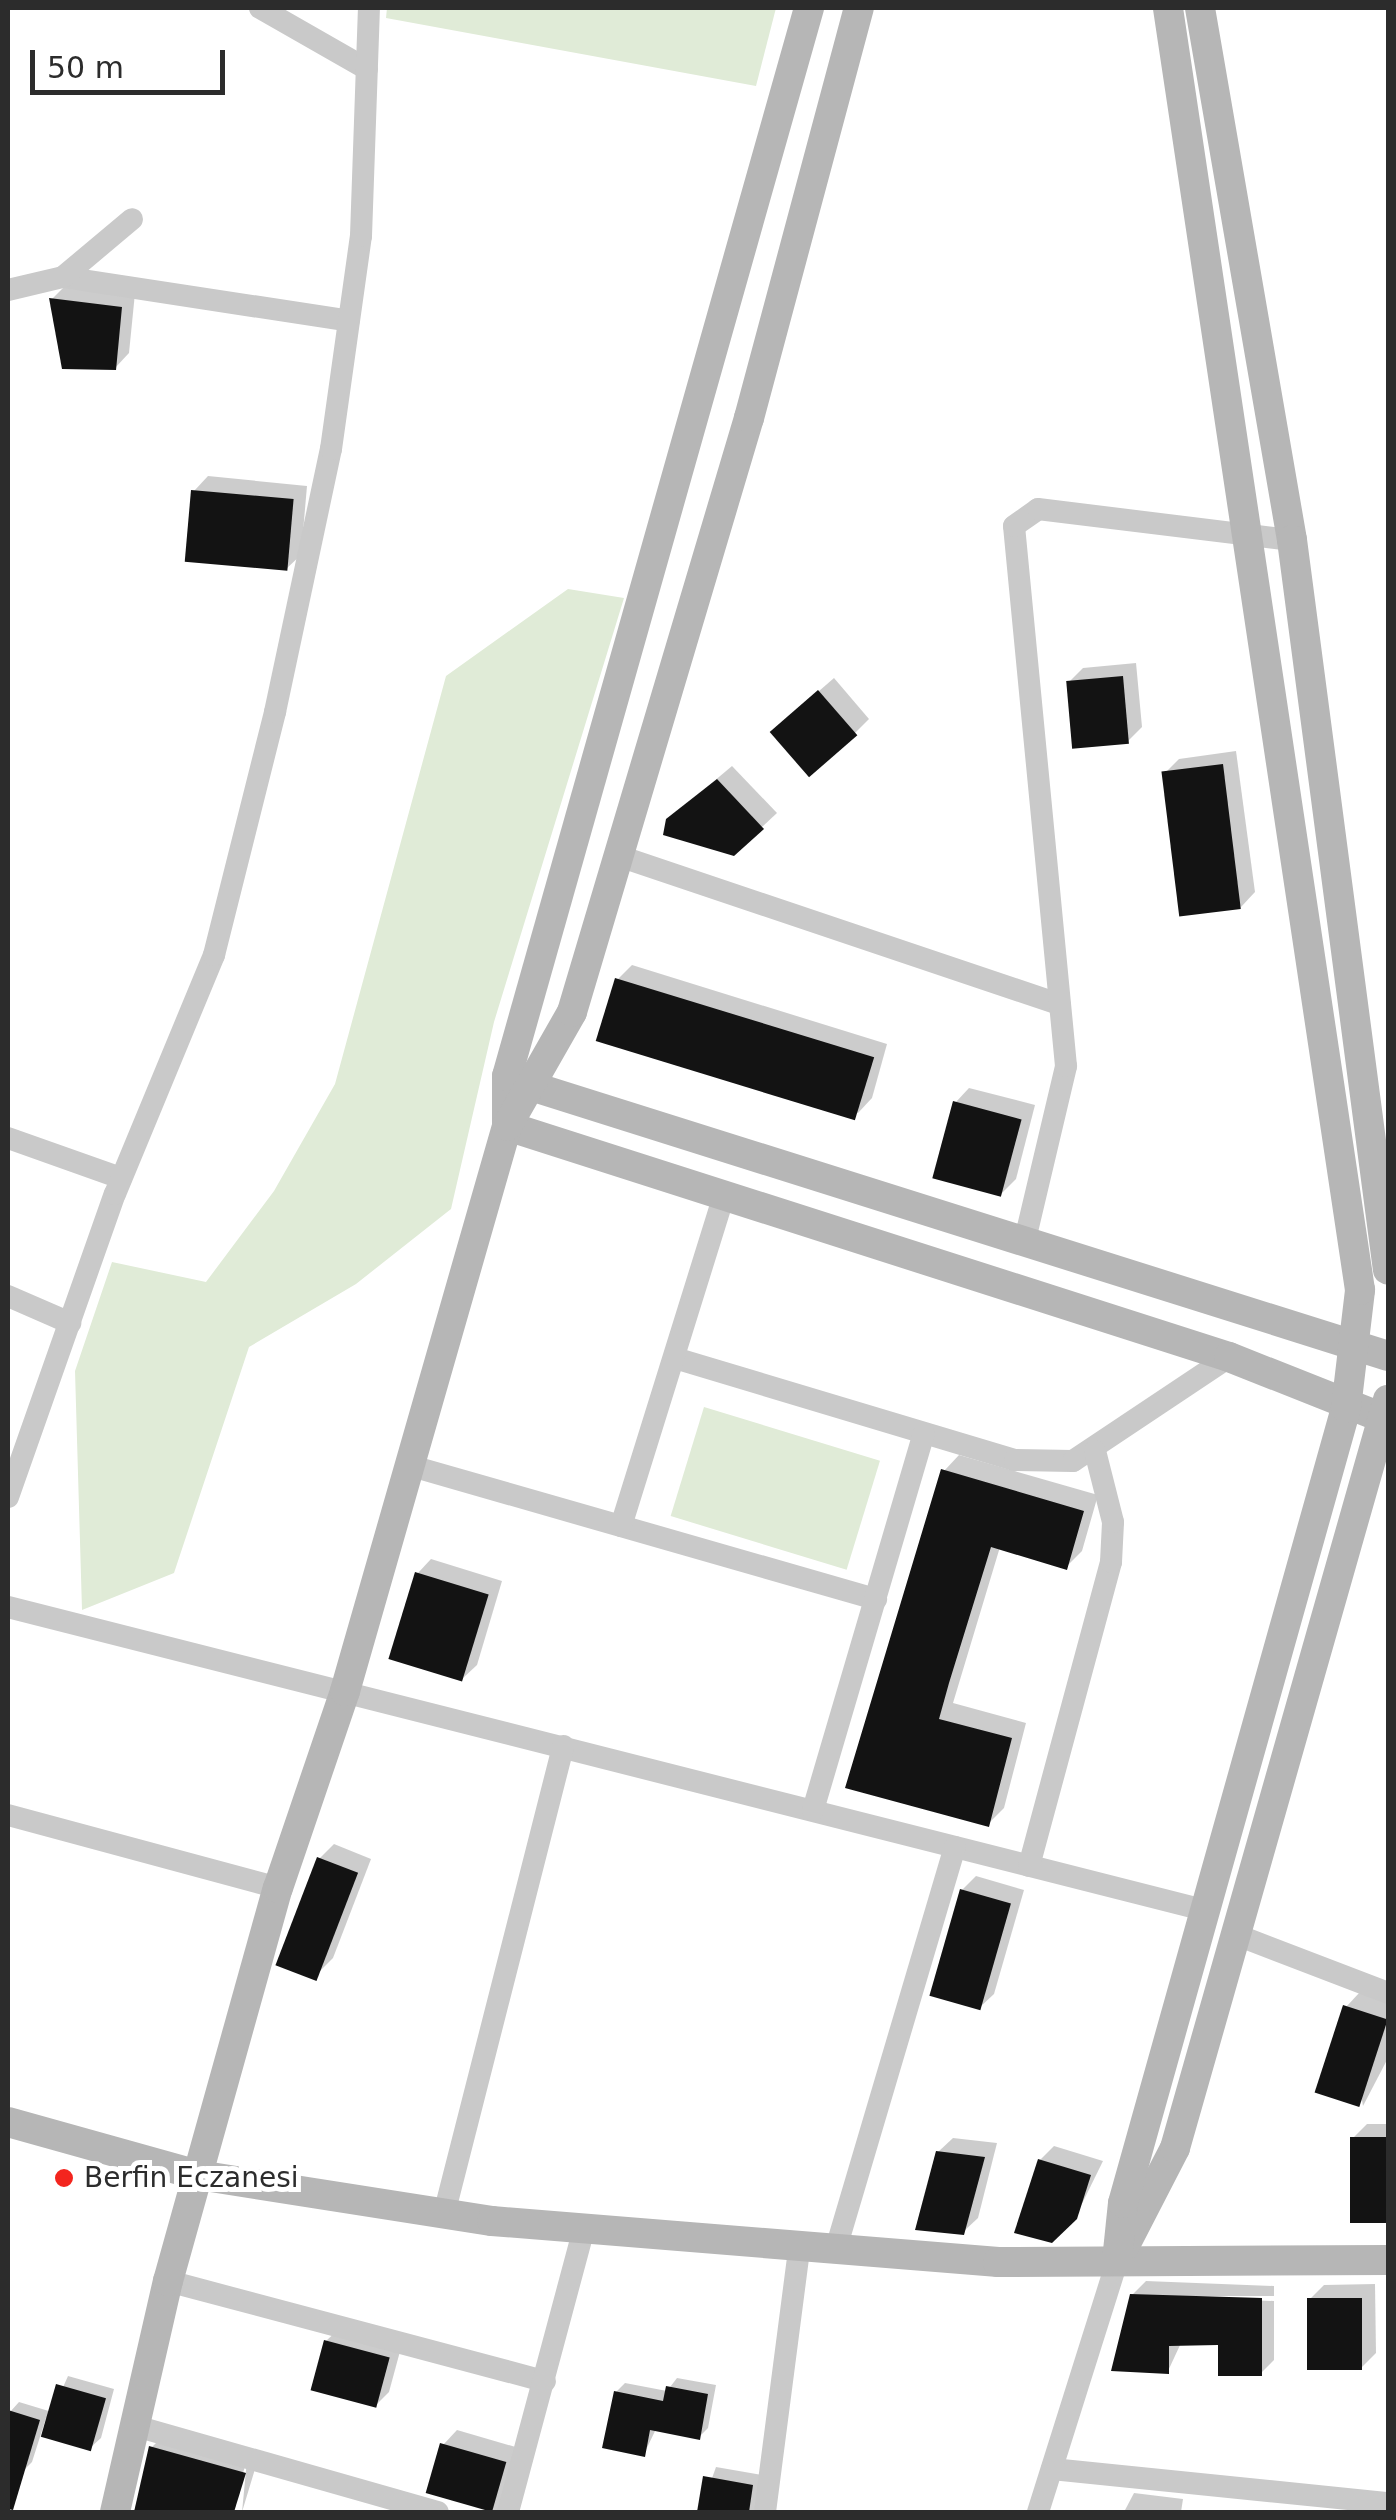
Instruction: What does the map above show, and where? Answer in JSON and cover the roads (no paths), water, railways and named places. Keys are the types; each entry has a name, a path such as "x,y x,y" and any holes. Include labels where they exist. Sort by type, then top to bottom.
{"street":[{"path":"260,8 367,68"},
{"path":"8,1496 121,1178 214,955 275,712 349,321 369,8"},
{"path":"115,2512 168,2281 278,1888 346,1691 507,1126 809,8"},
{"path":"518,1083 572,1012 860,8"},
{"path":"1117,2262 1122,2203 1346,1408 1360,1290 1168,8"},
{"path":"1200,8 1292,540 1388,1270"},
{"path":"63,277 132,219"},
{"path":"8,290 63,277 349,321"},
{"path":"1024,1244 1066,1066 1014,526 1038,509 1292,540"},
{"path":"619,856 1060,1004"},
{"path":"518,1083 1388,1356"},
{"path":"507,1126 1229,1357 1346,1408 1387,1413 1175,2148 1117,2262 1038,2512"},
{"path":"8,1138 121,1178"},
{"path":"621,1526 678,1359 725,1193"},
{"path":"8,1296 70,1323"},
{"path":"678,1359 1014,1460 1073,1461 1095,1450 1229,1357"},
{"path":"812,1810 924,1434"},
{"path":"1029,1866 1110,1562 1114,1522 1095,1450"},
{"path":"408,1465 876,1600"},
{"path":"8,1607 1204,1910"},
{"path":"444,2214 563,1746"},
{"path":"8,1815 278,1888"},
{"path":"837,2245 954,1846"},
{"path":"1238,1935 1388,1992"},
{"path":"8,2122 198,2175 444,2214 837,2245 998,2262 1388,2260"},
{"path":"508,2512 586,2224"},
{"path":"768,2512 800,2242"},
{"path":"168,2281 545,2381"},
{"path":"132,2425 438,2512"},
{"path":"1052,2469 1388,2503"}],"place":[{"name":"Berfin Eczanesi","path":"64,2178"}]}
